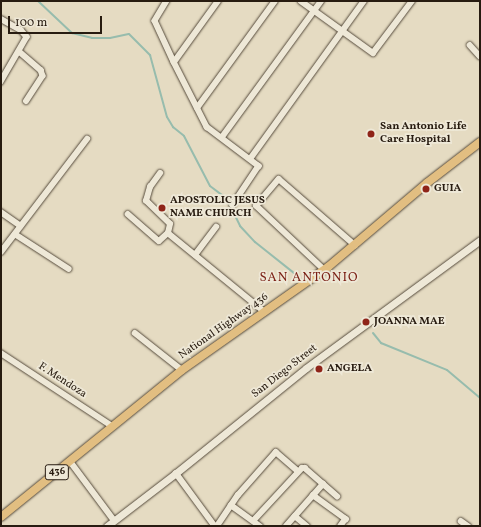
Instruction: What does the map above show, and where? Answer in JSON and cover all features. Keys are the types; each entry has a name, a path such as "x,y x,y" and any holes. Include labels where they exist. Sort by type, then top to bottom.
{"main road":[{"name":"National Highway 436","path":"1,517 182,370 324,270 427,183 480,142"}],"street":[{"path":"167,1 155,21 207,126 259,166 233,205"},
{"path":"174,62 218,1"},
{"path":"197,108 275,1"},
{"path":"301,1 373,53 412,1"},
{"path":"222,137 321,1"},
{"path":"250,159 364,1"},
{"path":"1,19 21,30 27,37 20,52 1,82"},
{"path":"470,44 480,56"},
{"path":"20,52 41,70 43,76 26,101"},
{"path":"1,68 8,72"},
{"path":"1,252 87,139"},
{"path":"128,214 159,241 168,233 170,224 146,201 150,187 160,173"},
{"path":"324,270 256,206 279,179 355,245"},
{"path":"1,212 21,226"},
{"path":"195,255 216,227"},
{"path":"168,233 265,312"},
{"path":"15,234 69,269"},
{"name":"San Diego Street","path":"107,526 176,474 306,368 480,240"},
{"path":"135,333 182,370"},
{"name":"F. Mendoza","path":"1,353 112,426"},
{"path":"176,474 216,526 231,505 276,452 298,471"},
{"path":"70,461 114,520"},
{"path":"253,521 302,468 305,468 337,496"},
{"path":"286,526 323,484"},
{"path":"313,496 346,519 341,526"},
{"path":"231,505 260,526"},
{"path":"295,516 307,526"},
{"path":"461,521 468,526"}],"waterway":[{"path":"38,1 72,33 92,38 110,38 129,34 150,55 167,117 173,127 184,136 210,186 227,199 240,226 255,242 294,273"},
{"path":"373,333 381,343 447,370 480,398"}],"place":[{"name":"San Antonio Life Care Hospital","path":"371,134"},
{"name":"GUIA","path":"426,189"},
{"name":"APOSTOLIC JESUS NAME CHURCH","path":"162,208"},
{"name":"JOANNA MAE","path":"366,322"},
{"name":"ANGELA","path":"319,369"}],"district":[{"name":"SAN ANTONIO","path":"309,278"}]}
